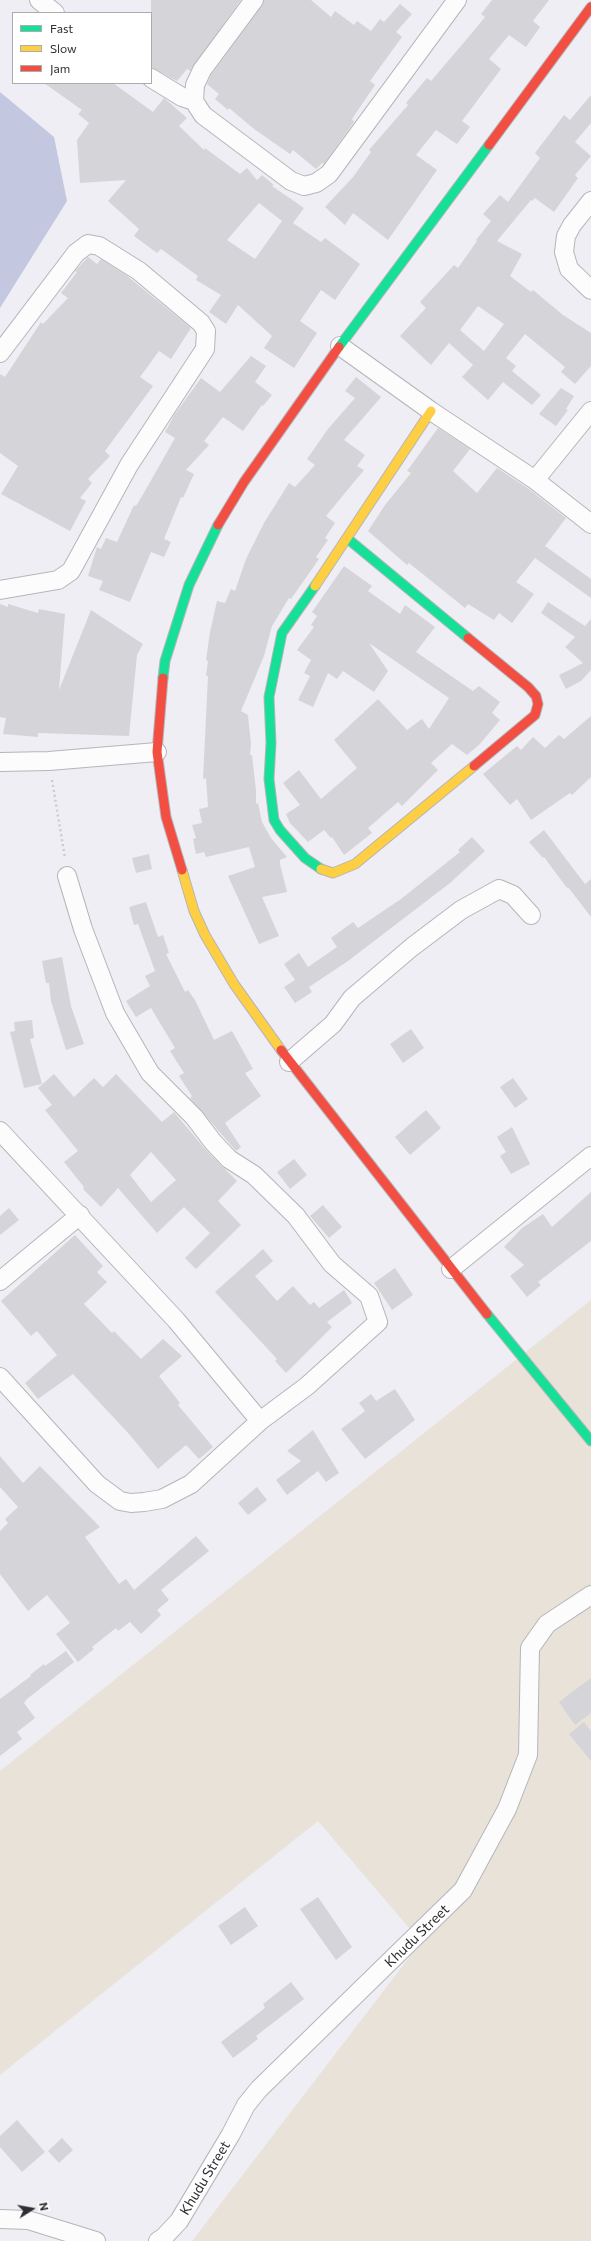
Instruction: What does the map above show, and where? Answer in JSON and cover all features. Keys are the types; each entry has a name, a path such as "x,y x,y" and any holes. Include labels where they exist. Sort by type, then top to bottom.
{"street":[{"path":"39,0 54,12"},
{"path":"254,0 202,70 195,86 194,101 203,115 291,181 304,186 316,183 329,174 457,0"},
{"path":"591,7 340,346 244,482 214,531 192,579 177,619 165,661 158,752 166,816 194,911 204,934 234,984 289,1062 451,1269 591,1441"},
{"path":"152,79 182,97 194,101"},
{"path":"591,201 572,224 564,245 569,269 591,290"},
{"path":"0,353 76,253 88,244 99,246 139,271 202,323 206,331 205,349 129,465 71,571 58,580 0,590"},
{"path":"340,346 431,412 535,480 591,524"},
{"path":"535,480 591,411"},
{"path":"348,539 528,687 536,696 538,704 535,715 367,854 354,864 333,873 319,869 305,858 280,830 274,820 270,798 271,743 269,697 282,633 348,539 431,412"},
{"path":"0,762 158,752"},
{"path":"0,1377 97,1484 120,1501 131,1504 162,1499 179,1492 191,1484 260,1421 307,1386 378,1322 369,1296 332,1264 296,1216 254,1176 229,1159 213,1142 194,1117 150,1073 115,1013 83,929 67,876"},
{"path":"289,1062 332,1024 352,998 412,947 461,910 499,889 513,895 531,915"},
{"path":"0,1131 80,1215 176,1320 260,1421"},
{"path":"451,1269 591,1156"},
{"path":"0,1281 80,1215"},
{"name":"Khudu Street","path":"158,2241 164,2237 179,2221 246,2106 259,2089 463,1890 507,1809 528,1755 530,1648 547,1624 591,1595"},
{"path":"0,2219 28,2220 96,2241"}],"path":[{"path":"50,760 67,876"}],"shaded area":[{"path":"591,1300 591,2241 192,2241 421,1942 318,1821 0,2075 0,1771"}],"water":[{"path":"0,92 54,137 67,201 0,308"}],"building":[{"path":"151,0 241,0 190,71 187,69 177,81 152,68"},
{"path":"264,0 311,0 331,17 335,11 354,25 357,21 371,31 380,19 384,22 400,4 412,14 396,32 402,37 370,81 375,85 352,119 354,122 324,164 322,163 316,169 293,150 290,154 254,129 229,108 228,110 215,99 219,94 207,84 211,75 262,6"},
{"path":"492,0 549,0 533,21 540,27 526,47 509,35 489,59 501,69 462,121 470,127 457,144 436,130 416,155 437,170 388,240 353,213 345,225 325,207 353,177 371,152 369,150 408,105 406,103 427,78 431,81 485,17 481,14"},
{"path":"45,84 114,84 153,112 164,98 187,118 179,126 204,150 205,148 240,174 247,168 257,180 262,175 274,185 272,186 304,208 293,223 321,242 325,238 360,264 335,300 321,290 300,321 317,333 294,368 264,348 272,336 238,305 226,324 209,312 221,295 196,280 198,276 161,249 157,253 134,236 139,229 108,201 126,180 80,183 77,140 89,123 78,114 82,110","holes":["259,203 282,221 255,259 227,240"]},
{"path":"591,95 591,123 575,142 591,156 575,175 578,178 554,212 535,198 532,201 531,200 497,241 522,254 510,276 531,292 533,290 563,315 591,333 591,366 575,384 561,372 565,367 525,334 506,358 516,366 512,371 541,395 532,405 503,382 488,400 462,377 473,365 449,343 431,365 400,336 426,308 420,302 454,265 458,268 477,241 476,240 491,221 483,214 500,195 508,202 540,158 535,153 564,115 570,120","holes":["478,306 504,324 484,351 460,330"]},
{"path":"88,257 97,264 101,259 126,275 191,328 171,359 159,351 140,377 153,386 105,451 110,456 88,479 92,483 80,498 86,501 70,531 1,494 18,466 0,453 0,374 5,377 41,322 43,324 68,298 61,293 77,272 75,271"},
{"path":"251,356 266,366 255,382 272,395 263,406 262,405 243,431 223,417 204,441 209,445 186,470 194,474 183,498 181,497 164,539 171,542 164,557 151,552 130,602 99,590 103,581 88,576 97,547 101,549 106,538 117,542 134,505 136,506 175,438 165,432 175,414 201,378 220,392"},
{"path":"356,377 381,397 344,440 365,455 357,466 364,470 326,516 335,523 325,538 328,540 316,557 319,559 291,599 289,598 272,626 264,656 241,711 248,715 247,718 248,716 251,744 250,755 252,755 256,804 258,803 262,822 271,838 287,857 280,860 280,864 287,892 262,897 279,936 259,944 228,876 255,867 249,847 206,857 204,852 196,854 193,839 196,838 192,825 202,823 199,809 208,807 206,778 203,779 208,676 206,676 208,661 206,660 210,632 217,601 225,603 231,589 235,591 246,559 264,523 289,483 295,487 315,465 307,459 328,429 355,398 345,391"},
{"path":"561,388 574,396 566,409 568,410 556,426 539,414"},
{"path":"438,428 470,449 453,471 477,493 497,468 529,489 566,518 545,546 591,579 591,598 535,558 516,582 534,594 512,623 499,613 494,620 468,604 465,608 409,563 407,565 368,531 385,505 411,473 407,471"},
{"path":"344,566 372,586 368,591 400,614 405,605 435,627 416,652 473,691 479,686 500,702 492,713 500,720 479,745 467,755 452,744 431,763 438,770 402,806 398,802 368,828 372,833 344,855 332,837 331,838 324,830 308,842 290,823 286,814 300,805 283,783 299,770 321,799 357,768 334,740 378,699 407,730 422,719 429,729 449,698 369,643 388,671 374,692 343,671 337,679 328,673 313,707 298,700 310,676 304,673 311,660 297,650 314,627 311,625 317,616 312,612"},
{"path":"548,602 585,626 591,619 591,670 581,681 566,689 559,675 583,663 565,647 575,637 541,613"},
{"path":"0,604 8,607 8,604 38,613 39,609 65,614 59,690 91,610 143,644 137,655 129,736 38,733 38,737 3,734 6,718 0,717"},
{"path":"591,716 591,777 572,795 570,793 531,820 517,799 510,805 483,774 517,746 521,750 533,737 545,748 559,735 564,739"},
{"path":"544,830 585,884 591,879 591,917 544,857 543,858 529,842"},
{"path":"472,837 485,851 450,883 348,961 309,987 312,992 295,1003 284,987 295,980 284,964 299,953 308,967 337,947 331,938 353,922 358,928 401,899 460,852 458,850"},
{"path":"149,854 152,869 136,873 132,858"},
{"path":"146,902 158,937 163,935 169,953 166,954 185,992 188,990 195,1000 214,1040 232,1031 253,1069 245,1073 261,1096 225,1123 241,1147 236,1151 190,1098 192,1096 179,1076 184,1073 170,1051 175,1048 151,1008 136,1017 126,1001 150,986 145,976 155,971 138,924 134,925 129,907"},
{"path":"62,957 71,1006 84,1044 66,1050 51,1001 49,983 46,983 42,961"},
{"path":"32,1020 34,1038 30,1039 42,1084 24,1088 10,1032 15,1031 14,1022"},
{"path":"411,1029 424,1048 403,1063 390,1044"},
{"path":"54,1074 74,1097 94,1078 103,1087 116,1074 162,1122 174,1112 205,1149 237,1181 218,1201 241,1225 196,1269 185,1258 210,1233 184,1207 157,1233 118,1188 101,1207 83,1189 84,1187 64,1162 78,1151 45,1110 52,1105 38,1088","holes":["151,1152 176,1180 151,1202 130,1175"]},
{"path":"513,1078 528,1099 515,1108 500,1087"},
{"path":"426,1110 441,1128 410,1155 395,1137"},
{"path":"512,1127 530,1164 511,1174 500,1156 506,1152 497,1137"},
{"path":"294,1159 307,1175 290,1189 277,1172"},
{"path":"591,1192 591,1241 538,1282 541,1285 527,1297 510,1276 524,1265 504,1247 522,1228 543,1214 552,1227"},
{"path":"323,1205 342,1227 329,1238 310,1216"},
{"path":"9,1208 19,1220 0,1235 0,1216"},
{"path":"75,1235 103,1266 97,1272 107,1282 84,1304 112,1333 114,1331 141,1359 163,1339 182,1356 159,1376 180,1403 178,1405 213,1447 199,1459 186,1445 158,1469 129,1434 73,1374 38,1399 25,1383 57,1355 37,1331 31,1336 1,1301"},
{"path":"263,1249 273,1261 255,1276 277,1301 293,1286 310,1305 314,1302 319,1308 344,1290 352,1303 327,1322 332,1327 286,1373 275,1361 277,1359 215,1292"},
{"path":"395,1268 413,1295 392,1310 374,1283"},
{"path":"395,1389 415,1420 365,1459 341,1429 365,1411 359,1403 371,1394 376,1401"},
{"path":"313,1430 339,1473 326,1482 318,1471 287,1495 276,1480 301,1461 287,1451"},
{"path":"0,1456 23,1483 40,1466 100,1527 85,1537 119,1584 126,1579 134,1590 196,1536 209,1551 161,1590 169,1600 157,1610 161,1615 141,1634 130,1622 118,1631 116,1628 92,1647 94,1649 78,1662 56,1634 70,1623 47,1595 28,1611 0,1574 0,1531 8,1523 5,1519 18,1507 0,1487"},
{"path":"257,1487 267,1500 248,1515 238,1503"},
{"path":"66,1651 74,1662 27,1699 24,1703 35,1718 17,1732 22,1739 0,1756 0,1699 31,1676 30,1675 44,1664 45,1666"},
{"path":"591,1678 591,1713 575,1725 559,1702"},
{"path":"584,1722 591,1731 591,1761 569,1734"},
{"path":"318,1897 352,1947 336,1960 300,1909"},
{"path":"245,1907 258,1926 231,1945 218,1926"},
{"path":"291,1982 304,1999 256,2036 258,2039 233,2058 221,2042 265,2008 263,2004"},
{"path":"17,2120 45,2152 22,2172 0,2147 0,2136"},
{"path":"62,2138 73,2150 59,2163 48,2151"}],"traffic: fast":[{"path":"339,347 489,145"},
{"path":"163,678 165,661 189,585 218,525"},
{"path":"348,539 468,638"},
{"path":"315,586 282,633 269,697 271,743 269,779 274,820 280,830 305,858 321,869"},
{"path":"487,1314 591,1441"}],"traffic: slow":[{"path":"315,586 431,411"},
{"path":"321,869 333,873 355,864 474,766"},
{"path":"182,870 194,911 205,935 234,984 281,1050"}],"traffic: jam":[{"path":"489,145 591,7"},
{"path":"218,525 244,482 339,347"},
{"path":"468,638 528,687 536,696 538,704 535,715 474,766"},
{"path":"163,678 157,752 166,817 182,870"},
{"path":"281,1050 487,1314"}]}
